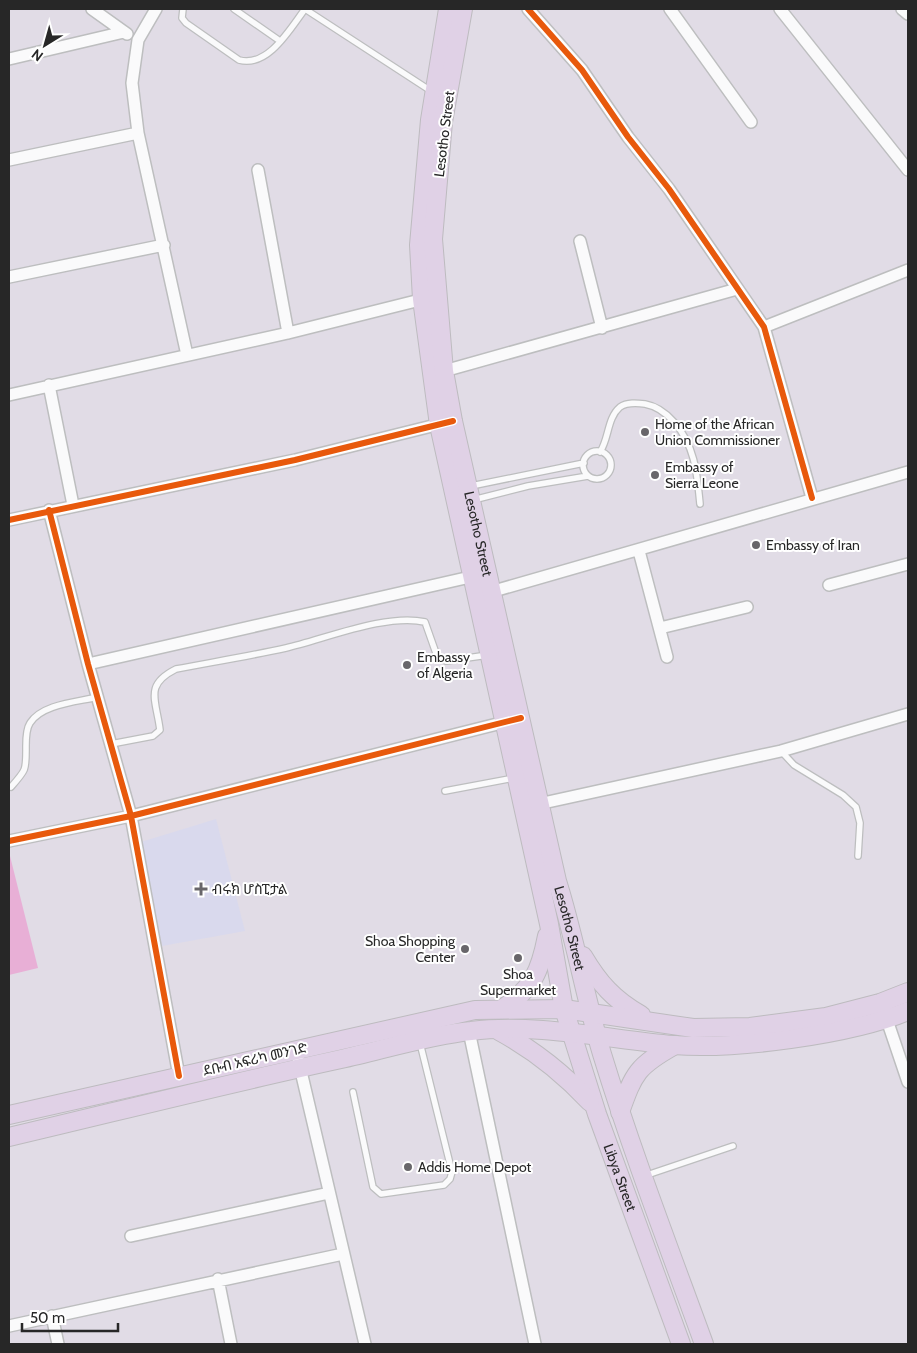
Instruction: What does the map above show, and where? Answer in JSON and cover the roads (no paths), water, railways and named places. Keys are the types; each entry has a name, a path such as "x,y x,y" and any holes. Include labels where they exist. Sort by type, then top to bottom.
{"main road":[{"name":"Lesotho Street","path":"441,96 448,9"},
{"name":"Lesotho Street","path":"463,9 441,96 430,120 419,245 430,298 438,373 446,423 484,594 513,720 533,774 541,804 557,882 575,942 599,1043"},
{"name":"Lesotho Street","path":"513,720 516,778 521,807 548,924 564,1009"},
{"path":"502,1009 521,996 532,982 542,961 548,924"},
{"path":"575,942 594,974 620,1003 650,1021"},
{"name":"ደቡብ አፍሪካ መንገድ","path":"9,1114 476,1010 564,1009 592,1011 693,1028 750,1027 826,1017 880,1003 908,992"},
{"name":"Libya Street","path":"564,1009 594,1106 681,1344"},
{"name":"ደቡብ አፍሪካ መንገድ","path":"9,1137 299,1068 470,1031 510,1028 572,1034 599,1043 675,1045 750,1043 829,1032 887,1020 908,1011"},
{"path":"497,1029 523,1044 567,1077 594,1106"},
{"name":"Libya Street","path":"599,1043 642,1177 704,1344"},
{"path":"620,1112 632,1079 656,1055 675,1045"}],"street":[{"path":"92,9 138,40"},
{"path":"156,9 138,40 132,83 138,133 188,355"},
{"path":"528,9 582,70 628,137 669,189 764,327 812,498"},
{"path":"780,9 908,170"},
{"path":"902,9 908,14"},
{"path":"675,10 751,122"},
{"path":"9,59 124,32"},
{"path":"9,160 138,133"},
{"path":"258,170 288,333"},
{"path":"580,241 602,328"},
{"path":"9,277 164,245"},
{"path":"764,327 908,270"},
{"path":"438,373 738,289"},
{"path":"9,394 288,333 430,298"},
{"path":"49,386 73,505"},
{"path":"9,520 73,505 295,460 446,423"},
{"path":"484,594 639,551 812,498 908,472"},
{"path":"50,510 88,664 131,816 179,1076"},
{"path":"639,551 667,658"},
{"path":"829,585 908,564"},
{"path":"88,664 481,575"},
{"path":"660,628 747,607"},
{"path":"521,807 781,751 908,714"},
{"path":"9,841 131,816 513,720"},
{"path":"887,1020 908,1082"},
{"path":"470,1031 535,1344"},
{"path":"296,1050 365,1344"},
{"path":"131,1236 329,1193"},
{"path":"9,1326 343,1254"},
{"path":"218,1280 231,1344"},
{"path":"52,1316 58,1344"}],"lane":[{"path":"183,9 182,18 186,23 239,60 248,62 256,61 269,53 305,9 441,96"},
{"path":"234,9 280,41"},
{"path":"588,476 584,470 584,463 588,455 600,452 606,444 612,417 620,407 634,402 650,405 668,415 684,433 690,446 696,470 700,504"},
{"path":"462,495 588,476 601,479 610,470 608,457 600,452"},
{"path":"462,495 584,463"},
{"path":"111,744 152,736 160,730 154,688 160,677 176,669 286,648 372,624 414,619 425,622 437,656 446,661 498,653"},
{"path":"11,787 24,773 28,761 26,742 28,725 35,718 61,705 98,697"},
{"path":"781,751 794,765 843,795 856,807 860,823 858,856"},
{"path":"445,791 533,774"},
{"path":"353,1092 373,1187 376,1191 381,1194 444,1185 450,1179 452,1172 420,1042"},
{"path":"642,1177 733,1146"}],"place":[{"name":"Home of the African Union Commissioner","path":"645,432"},
{"name":"Embassy of Sierra Leone","path":"655,475"},
{"name":"Embassy of Iran","path":"756,545"},
{"name":"Embassy of Algeria","path":"407,665"},
{"name":"ብሩክ ሆስፒታል","path":"201,889"},
{"name":"Shoa Shopping Center","path":"465,949"},
{"name":"Shoa Supermarket","path":"518,958"},
{"name":"Addis Home Depot","path":"408,1167"}]}
